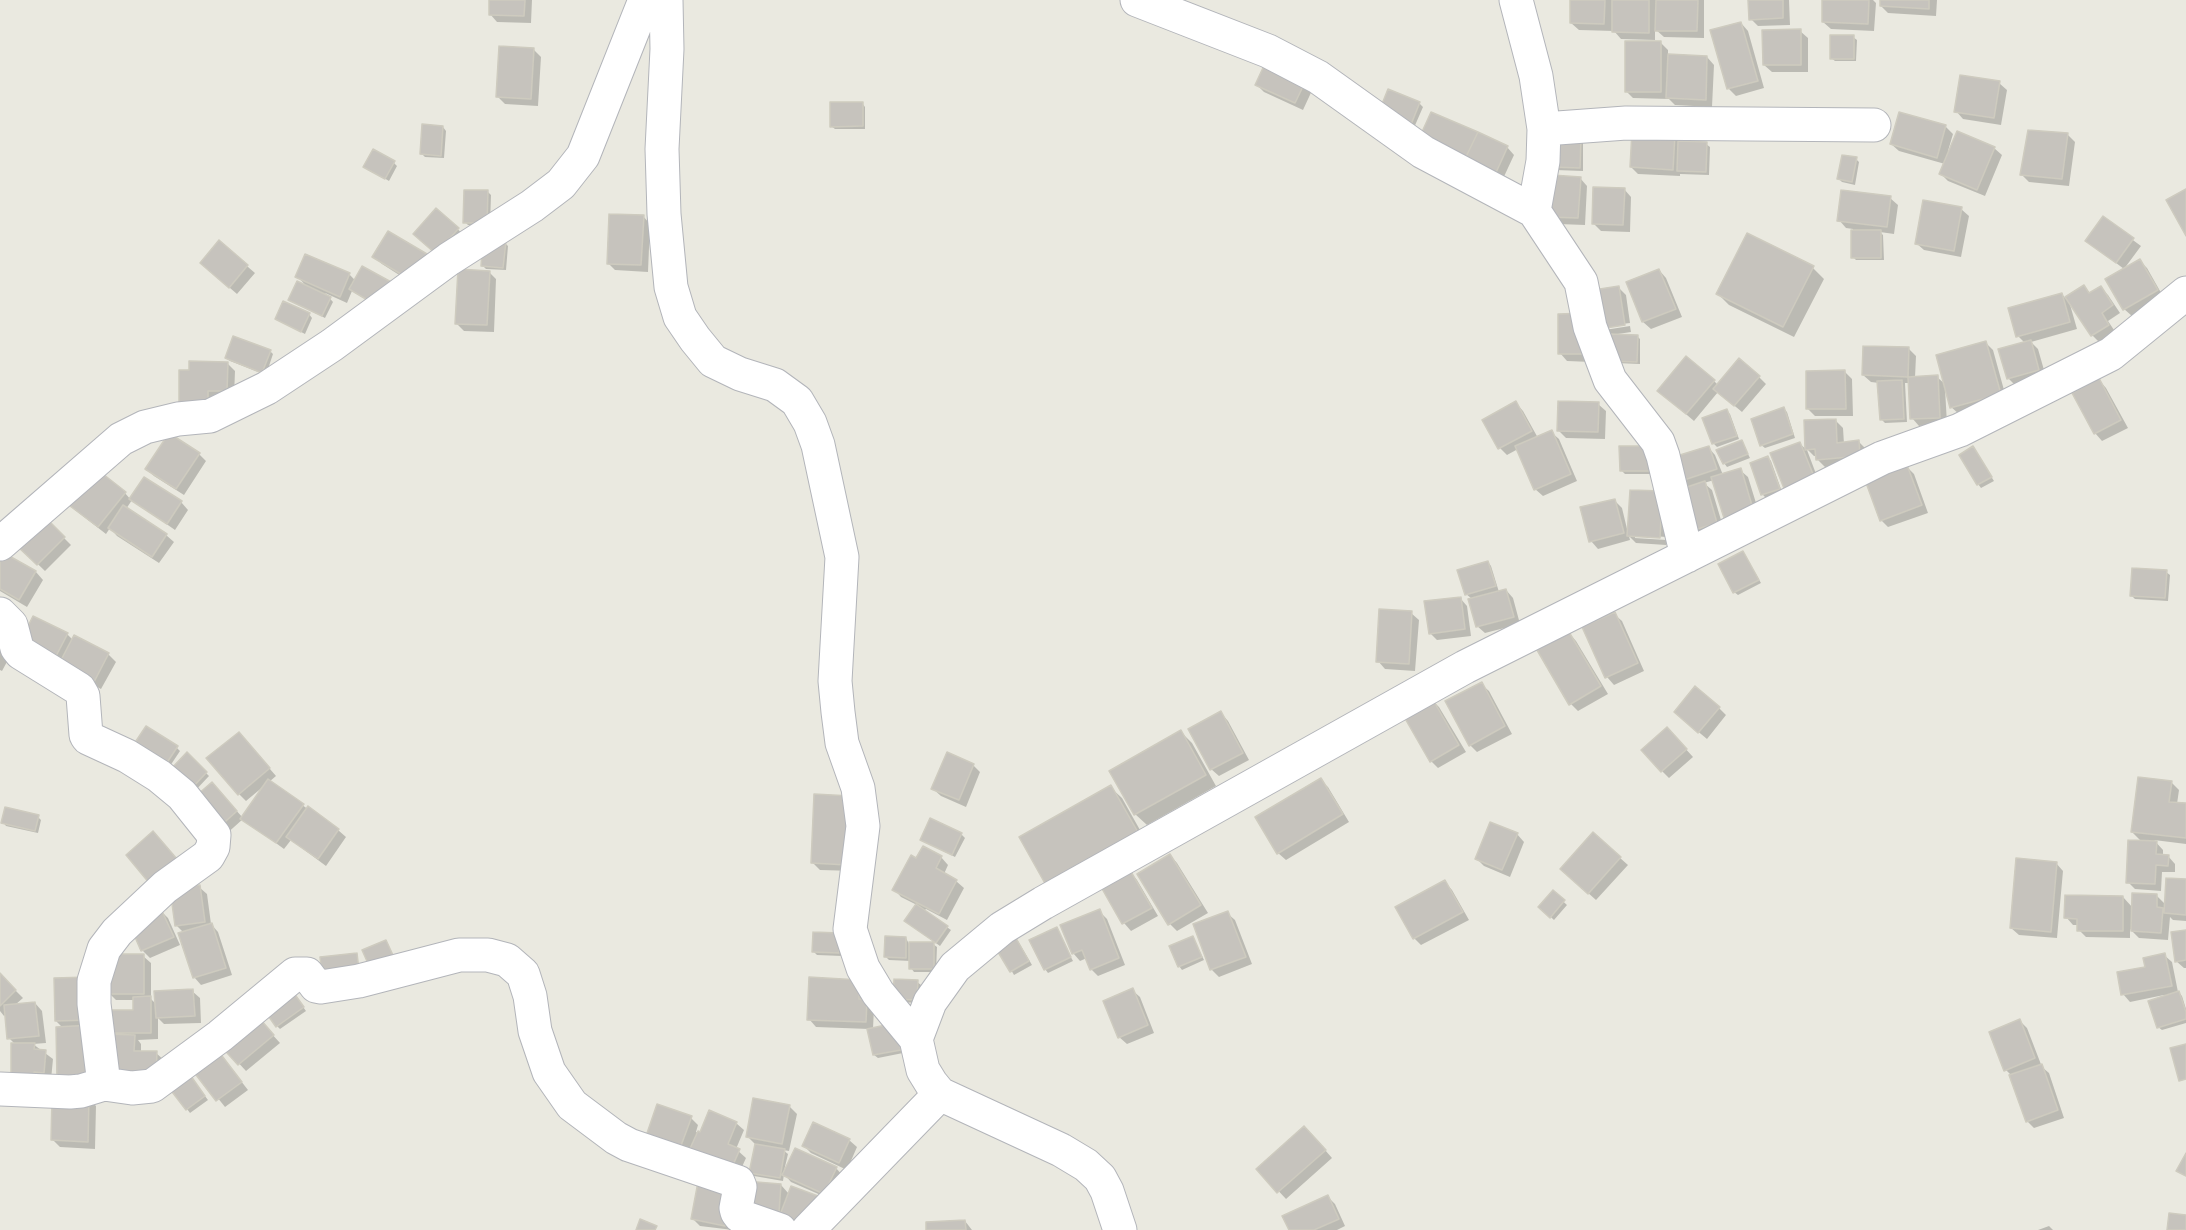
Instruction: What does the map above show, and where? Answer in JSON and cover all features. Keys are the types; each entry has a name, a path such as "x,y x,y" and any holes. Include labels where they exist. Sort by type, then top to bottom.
{"street":[{"path":"0,544 121,438 146,427 178,419 210,416 267,388 332,345 449,259 532,206 561,184 583,156 645,0"},
{"path":"666,0 667,49 662,149 664,214 671,287 680,317 694,339 713,361 740,374 775,385 797,401 814,434 828,487 842,557 835,681 837,712 842,743 858,788 863,826 850,929 863,968 878,993 916,1039 923,1070 939,1094 1061,1150 1086,1165 1100,1178 1107,1191 1120,1230"},
{"path":"1137,0 1268,51 1318,76 1423,152 1534,211 1581,282 1590,327 1610,380 1658,442 1687,556"},
{"path":"1516,0 1536,76 1544,129 1543,161 1534,211"},
{"path":"1544,129 1626,123 1874,125"},
{"path":"916,1039 930,1002 955,968 1002,928 1053,897 1465,667 1882,458 1960,430 2111,354 2182,304"},
{"path":"0,614 11,624 17,648 21,653 79,689 83,696 88,738 127,756 159,776 182,795 214,836 213,848 208,856 165,887 117,932 104,950 94,981 94,1004 104,1084"},
{"path":"0,1089 81,1091 104,1084 132,1088 152,1086 220,1036 295,974 307,974 316,986 321,987 359,981 459,955 488,954 507,960 523,974 530,996 535,1031 549,1072 572,1105 629,1145 738,1182 740,1187 736,1208 740,1216 780,1230"},
{"path":"808,1230 939,1094"}],"building":[{"path":"489,0 525,0 524,16 489,15"},
{"path":"1570,0 1605,0 1604,24 1570,23"},
{"path":"1612,0 1649,0 1649,33 1612,32"},
{"path":"1656,0 1698,0 1697,31 1655,31"},
{"path":"1748,0 1783,0 1783,18 1749,20"},
{"path":"1822,0 1869,0 1868,24 1822,22"},
{"path":"1880,0 1929,0 1929,9 1880,6"},
{"path":"1741,22 1758,81 1727,89 1710,30"},
{"path":"1801,29 1801,65 1763,65 1762,30"},
{"path":"1830,35 1854,35 1854,59 1830,59"},
{"path":"1625,41 1661,41 1661,92 1625,92"},
{"path":"499,46 534,48 531,99 496,97"},
{"path":"1668,54 1707,56 1706,100 1666,98"},
{"path":"1268,57 1308,76 1295,103 1255,85"},
{"path":"1960,75 2000,81 1994,118 1954,112"},
{"path":"1388,89 1420,102 1410,127 1378,114"},
{"path":"830,102 863,102 863,126 830,127"},
{"path":"1431,112 1478,132 1463,163 1417,143"},
{"path":"1899,112 1946,125 1937,158 1890,144"},
{"path":"422,124 443,126 441,156 420,154"},
{"path":"2028,130 2068,133 2062,179 2020,175"},
{"path":"1632,131 1675,133 1673,170 1630,167"},
{"path":"1957,131 1995,147 1977,190 1939,174"},
{"path":"1478,132 1508,146 1494,177 1463,163"},
{"path":"1551,136 1581,137 1580,168 1551,167"},
{"path":"1678,141 1707,142 1706,172 1677,171"},
{"path":"373,149 395,161 385,179 363,167"},
{"path":"1842,155 1857,157 1852,182 1837,179"},
{"path":"1552,175 1581,177 1578,218 1549,217"},
{"path":"1593,187 1625,188 1623,225 1592,224"},
{"path":"2186,189 2186,236 2166,200"},
{"path":"464,190 488,190 487,223 463,223"},
{"path":"1841,190 1891,196 1887,227 1837,221"},
{"path":"1923,200 1962,207 1954,251 1915,244"},
{"path":"436,208 459,228 436,254 413,234"},
{"path":"609,214 644,215 641,265 607,264"},
{"path":"2103,216 2134,238 2116,263 2085,241"},
{"path":"1851,230 1881,230 1881,258 1851,258"},
{"path":"388,231 427,254 411,280 372,257"},
{"path":"1747,233 1814,266 1783,327 1716,294"},
{"path":"219,240 248,265 229,288 200,263"},
{"path":"483,240 506,241 503,268 481,266"},
{"path":"305,254 350,273 340,297 295,277"},
{"path":"2140,259 2158,290 2123,310 2105,279"},
{"path":"362,266 393,283 379,307 349,289"},
{"path":"458,269 490,271 487,325 455,324"},
{"path":"1659,269 1676,309 1642,322 1626,282"},
{"path":"297,281 331,297 322,316 288,300"},
{"path":"2084,285 2089,293 2101,286 2113,305 2102,313 2109,325 2091,336 2065,297"},
{"path":"1619,286 1625,325 1593,330 1587,291"},
{"path":"2062,293 2070,322 2016,337 2008,308"},
{"path":"283,301 310,313 301,332 275,319"},
{"path":"1586,313 1586,354 1558,354 1558,314"},
{"path":"1609,334 1638,335 1637,362 1609,361"},
{"path":"233,336 271,350 262,373 225,358"},
{"path":"2031,340 2039,370 2007,379 1998,349"},
{"path":"1986,341 2001,394 1950,408 1936,355"},
{"path":"1863,346 1909,347 1908,377 1862,375"},
{"path":"1686,356 1715,380 1686,414 1657,391"},
{"path":"1739,358 1760,376 1734,406 1713,389"},
{"path":"189,361 228,362 227,391 208,391 208,403 179,403 179,370 189,370"},
{"path":"1845,370 1846,409 1806,409 1806,371"},
{"path":"1938,375 1940,418 1910,419 1908,377"},
{"path":"2099,378 2121,420 2094,434 2072,393"},
{"path":"1902,380 1904,419 1880,420 1877,381"},
{"path":"1516,401 1532,431 1498,449 1482,420"},
{"path":"1558,401 1599,402 1598,432 1557,431"},
{"path":"1784,407 1793,434 1760,446 1751,419"},
{"path":"1727,409 1737,436 1712,444 1702,418"},
{"path":"1836,419 1837,443 1859,440 1860,456 1816,460 1815,449 1805,450 1804,420"},
{"path":"1552,430 1571,474 1534,490 1515,446"},
{"path":"169,433 200,453 176,489 145,469"},
{"path":"1742,440 1748,454 1723,464 1716,450"},
{"path":"1800,442 1815,479 1785,491 1770,453"},
{"path":"1619,446 1656,446 1657,471 1620,471"},
{"path":"1709,446 1717,469 1675,483 1667,459"},
{"path":"1973,446 1992,477 1977,485 1959,455"},
{"path":"1768,456 1780,489 1761,495 1750,463"},
{"path":"1907,465 1922,505 1880,521 1865,480"},
{"path":"94,467 126,492 98,527 66,503"},
{"path":"1741,468 1753,509 1724,518 1711,477"},
{"path":"144,477 182,501 167,524 129,499"},
{"path":"1705,481 1717,523 1688,532 1675,491"},
{"path":"1630,490 1663,491 1667,518 1661,518 1660,538 1627,536"},
{"path":"1615,499 1624,533 1589,542 1580,507"},
{"path":"123,505 167,534 152,557 108,528"},
{"path":"45,517 65,537 37,565 16,545"},
{"path":"1743,551 1759,580 1733,593 1718,564"},
{"path":"4,553 36,571 19,600 0,589 0,559"},
{"path":"1488,561 1496,586 1465,595 1457,570"},
{"path":"2132,568 2167,570 2165,598 2130,596"},
{"path":"1506,589 1514,617 1476,627 1468,599"},
{"path":"1461,597 1465,629 1429,634 1424,601"},
{"path":"1379,609 1412,611 1409,664 1376,662"},
{"path":"1615,612 1638,663 1605,678 1582,627"},
{"path":"33,616 68,633 54,660 19,644"},
{"path":"1569,632 1601,686 1569,705 1537,650"},
{"path":"74,635 109,653 94,682 59,664"},
{"path":"1482,682 1505,726 1469,746 1445,701"},
{"path":"1695,686 1720,707 1698,733 1674,712"},
{"path":"1432,698 1459,745 1430,762 1403,715"},
{"path":"1221,711 1243,753 1210,770 1188,729"},
{"path":"146,726 178,746 164,767 132,747"},
{"path":"1667,727 1687,749 1661,772 1641,750"},
{"path":"1181,730 1206,775 1134,815 1109,771"},
{"path":"239,732 270,768 238,795 206,758"},
{"path":"187,752 207,772 190,790 170,770"},
{"path":"947,752 974,764 959,800 931,789"},
{"path":"2138,777 2172,781 2169,802 2186,803 2186,838 2131,832"},
{"path":"1321,778 1343,814 1277,854 1255,817"},
{"path":"268,779 304,804 276,843 240,819"},
{"path":"212,782 237,811 216,830 190,801"},
{"path":"1111,785 1139,834 1047,887 1019,837"},
{"path":"814,794 851,796 848,865 811,863"},
{"path":"308,806 339,829 318,859 286,837"},
{"path":"5,807 39,815 35,831 1,823"},
{"path":"930,818 962,833 952,855 920,840"},
{"path":"1490,822 1518,833 1502,870 1475,859"},
{"path":"153,831 183,866 155,890 126,855"},
{"path":"1593,832 1621,857 1588,894 1560,869"},
{"path":"2128,840 2157,841 2156,854 2169,855 2168,866 2156,865 2155,884 2126,883"},
{"path":"923,846 942,856 936,868 957,880 939,914 892,890 911,855 916,858"},
{"path":"1170,854 1201,905 1168,925 1137,874"},
{"path":"2016,858 2057,862 2051,932 2010,928"},
{"path":"1130,870 1152,908 1122,924 1101,887"},
{"path":"2166,878 2186,879 2186,915 2164,913"},
{"path":"1445,880 1463,912 1413,939 1395,907"},
{"path":"200,885 205,922 175,926 170,889"},
{"path":"1553,890 1565,900 1550,918 1538,907"},
{"path":"2132,893 2157,894 2157,907 2163,908 2161,933 2131,931"},
{"path":"2065,895 2123,896 2123,931 2077,931 2077,919 2064,918"},
{"path":"916,904 948,926 936,943 904,921"},
{"path":"161,909 174,937 141,951 129,923"},
{"path":"1100,909 1119,958 1090,970 1082,950 1072,954 1060,925"},
{"path":"1228,911 1246,957 1210,970 1193,924"},
{"path":"212,923 226,968 193,978 178,933"},
{"path":"1057,927 1071,957 1044,970 1029,940"},
{"path":"2186,930 2186,960 2175,962 2171,932"},
{"path":"1012,931 1029,961 1010,972 992,942"},
{"path":"813,932 840,933 839,953 812,952"},
{"path":"885,936 906,937 906,958 884,957"},
{"path":"1193,936 1202,957 1178,967 1169,946"},
{"path":"386,940 398,966 374,977 362,950"},
{"path":"909,942 934,942 934,969 909,969"},
{"path":"357,953 360,979 323,984 320,957"},
{"path":"2165,953 2172,986 2121,995 2117,972 2145,967 2143,958"},
{"path":"107,954 144,954 144,994 107,994"},
{"path":"0,973 16,990 0,1006"},
{"path":"89,977 90,1020 55,1021 54,978"},
{"path":"809,977 860,980 859,999 867,999 866,1022 807,1020"},
{"path":"894,979 918,980 917,1000 893,999"},
{"path":"288,985 304,1007 276,1027 260,1004"},
{"path":"1133,988 1148,1025 1118,1038 1103,1001"},
{"path":"193,989 195,1016 156,1018 154,991"},
{"path":"2179,991 2186,1019 2157,1028 2148,1001"},
{"path":"151,996 151,1033 102,1033 102,1010 133,1010 133,997"},
{"path":"35,1002 39,1036 7,1039 4,1005"},
{"path":"254,1012 274,1035 238,1065 218,1043"},
{"path":"2020,1019 2035,1058 2004,1071 1989,1032"},
{"path":"895,1023 901,1050 873,1055 867,1029"},
{"path":"92,1025 93,1080 57,1081 56,1027"},
{"path":"108,1034 135,1035 134,1051 157,1051 156,1078 107,1077"},
{"path":"11,1043 35,1043 34,1049 46,1050 44,1073 34,1072 34,1080 11,1080"},
{"path":"2186,1044 2186,1079 2179,1081 2170,1048"},
{"path":"216,1048 242,1082 216,1101 190,1067"},
{"path":"2042,1064 2058,1110 2026,1122 2009,1075"},
{"path":"186,1069 205,1096 186,1110 166,1084"},
{"path":"52,1096 89,1097 88,1142 51,1140"},
{"path":"753,1098 790,1105 782,1144 746,1137"},
{"path":"657,1104 692,1116 679,1151 645,1139"},
{"path":"709,1110 737,1122 728,1144 740,1149 730,1172 688,1153"},
{"path":"813,1122 850,1139 839,1163 802,1146"},
{"path":"1304,1126 1326,1150 1277,1193 1256,1169"},
{"path":"755,1144 785,1149 780,1178 749,1173"},
{"path":"795,1148 837,1167 824,1194 782,1175"},
{"path":"2186,1153 2186,1176 2176,1171"},
{"path":"744,1181 781,1184 779,1212 742,1209"},
{"path":"698,1182 733,1189 725,1226 691,1219"},
{"path":"791,1186 818,1196 806,1230 778,1220"},
{"path":"1328,1195 1339,1219 1314,1230 1289,1230 1282,1216"},
{"path":"2169,1213 2186,1215 2186,1230 2167,1230"},
{"path":"640,1219 657,1226 655,1230 636,1230"},
{"path":"965,1220 966,1230 926,1230 926,1222"}]}
